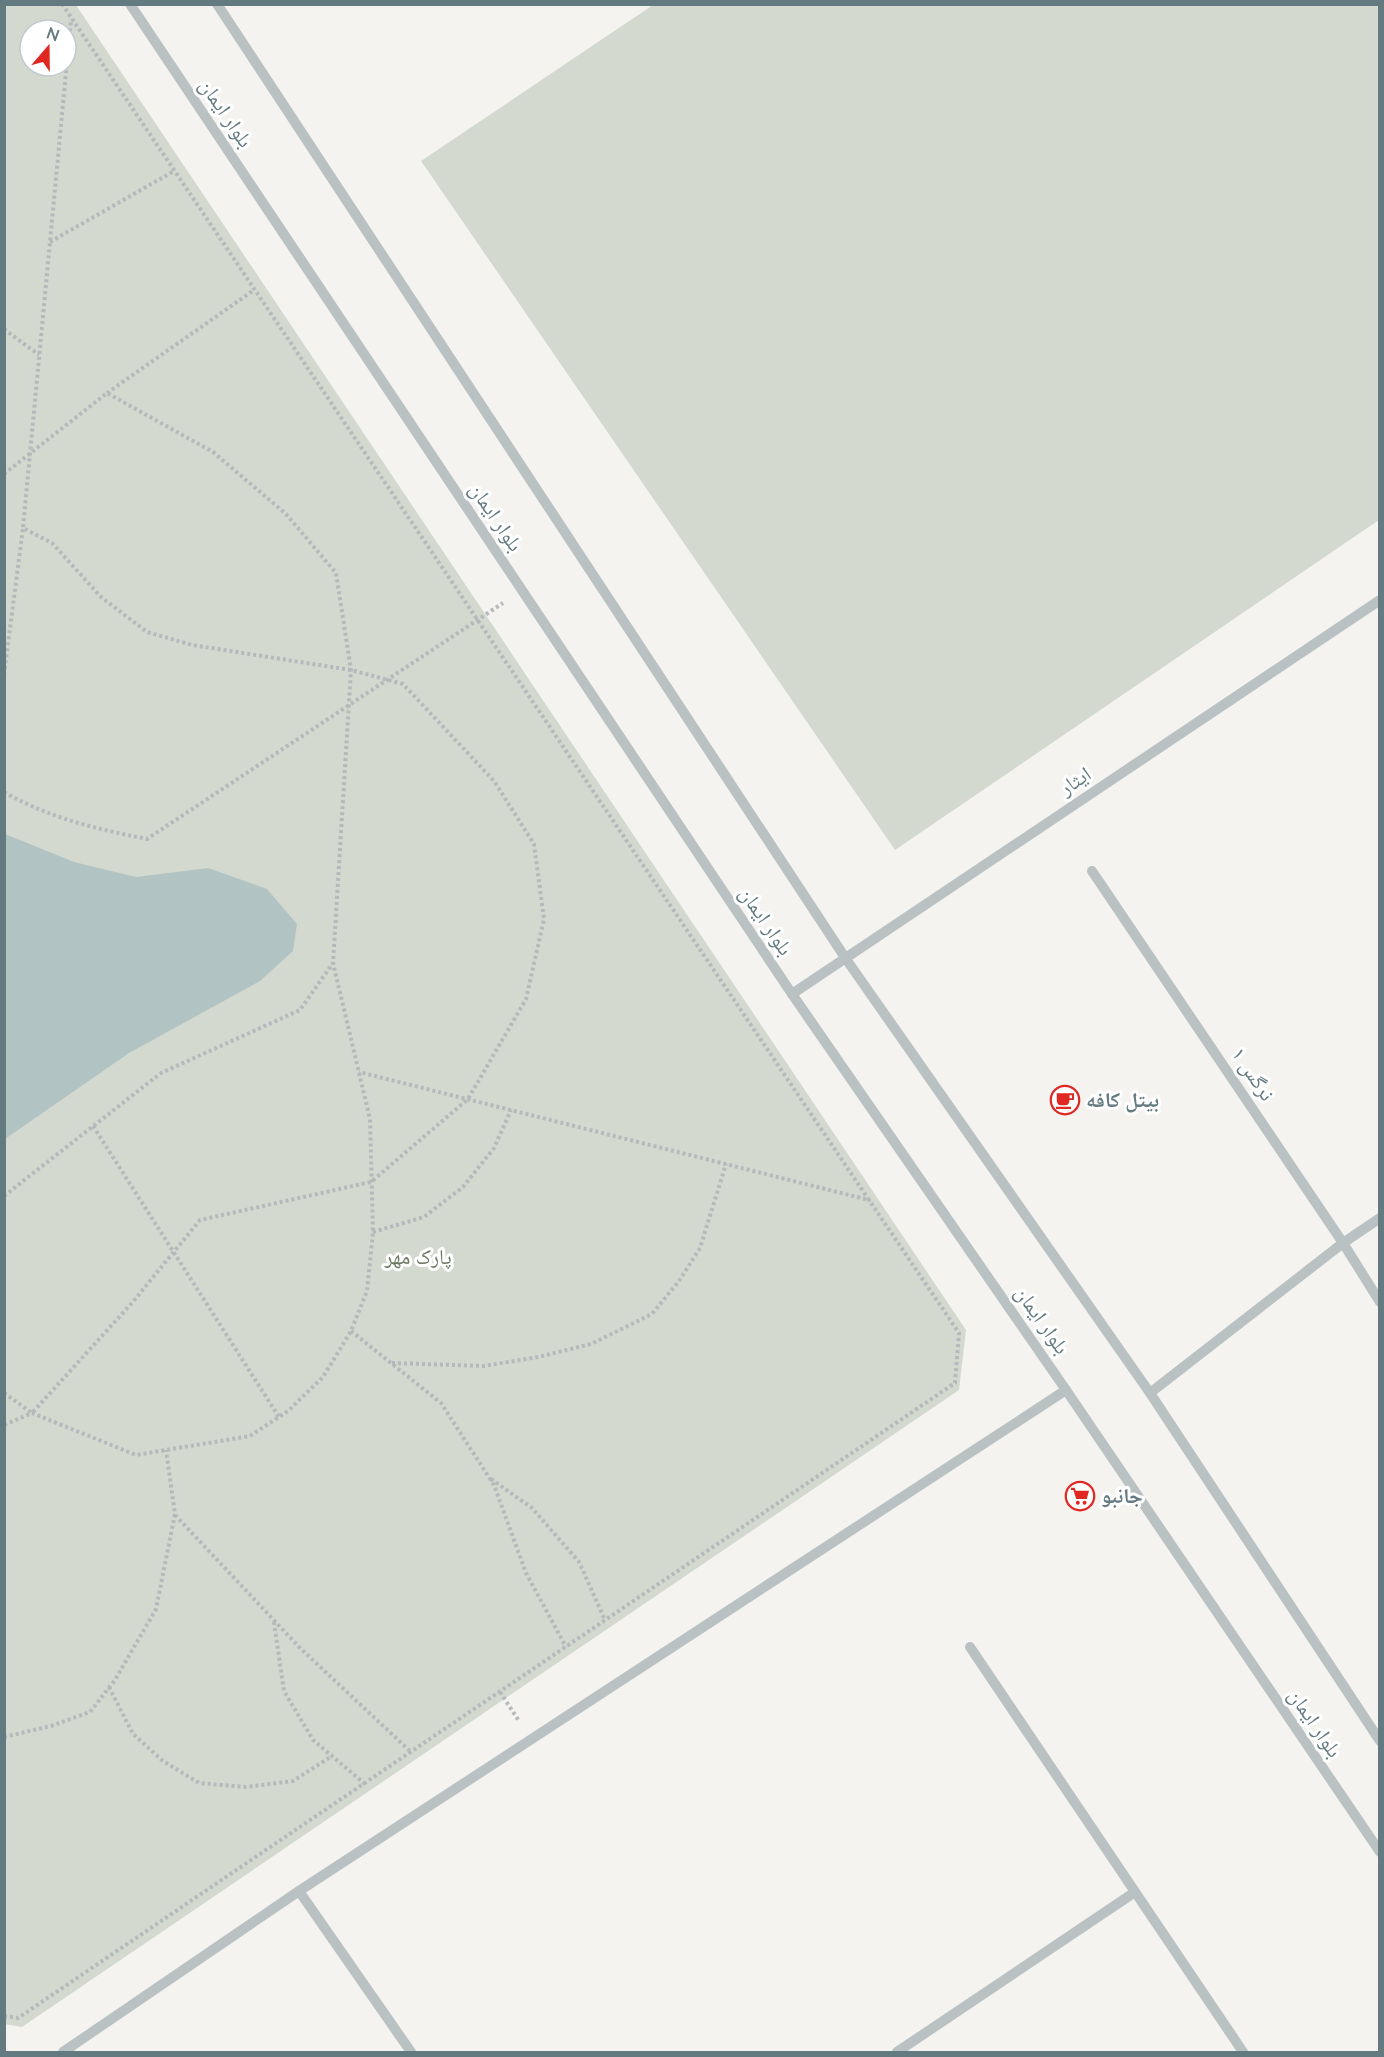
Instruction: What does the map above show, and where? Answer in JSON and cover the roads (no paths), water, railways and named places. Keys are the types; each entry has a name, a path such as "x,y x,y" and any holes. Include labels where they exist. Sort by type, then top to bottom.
{"street":[{"name":"بلوار ایمان","path":"130,4 792,994 1066,1390 1380,1852"},
{"name":"بلوار ایمان","path":"217,4 846,959 1150,1393 1380,1741"},
{"name":"ایثار","path":"792,994 1380,600"},
{"name":"نرگس ۱","path":"1092,871 1343,1243 1380,1302"},
{"path":"1150,1393 1343,1243 1380,1218"},
{"path":"63,2052 299,1891 1066,1390"},
{"path":"970,1647 1243,2052"},
{"path":"299,1891 411,2052"},
{"path":"897,2052 1135,1892"}],"place":[{"name":"بیتل کافه","path":"1065,1100"},
{"name":"جانبو","path":"1080,1496"}],"park label":[{"name":"پارک مهر","path":"418,1257"}]}
